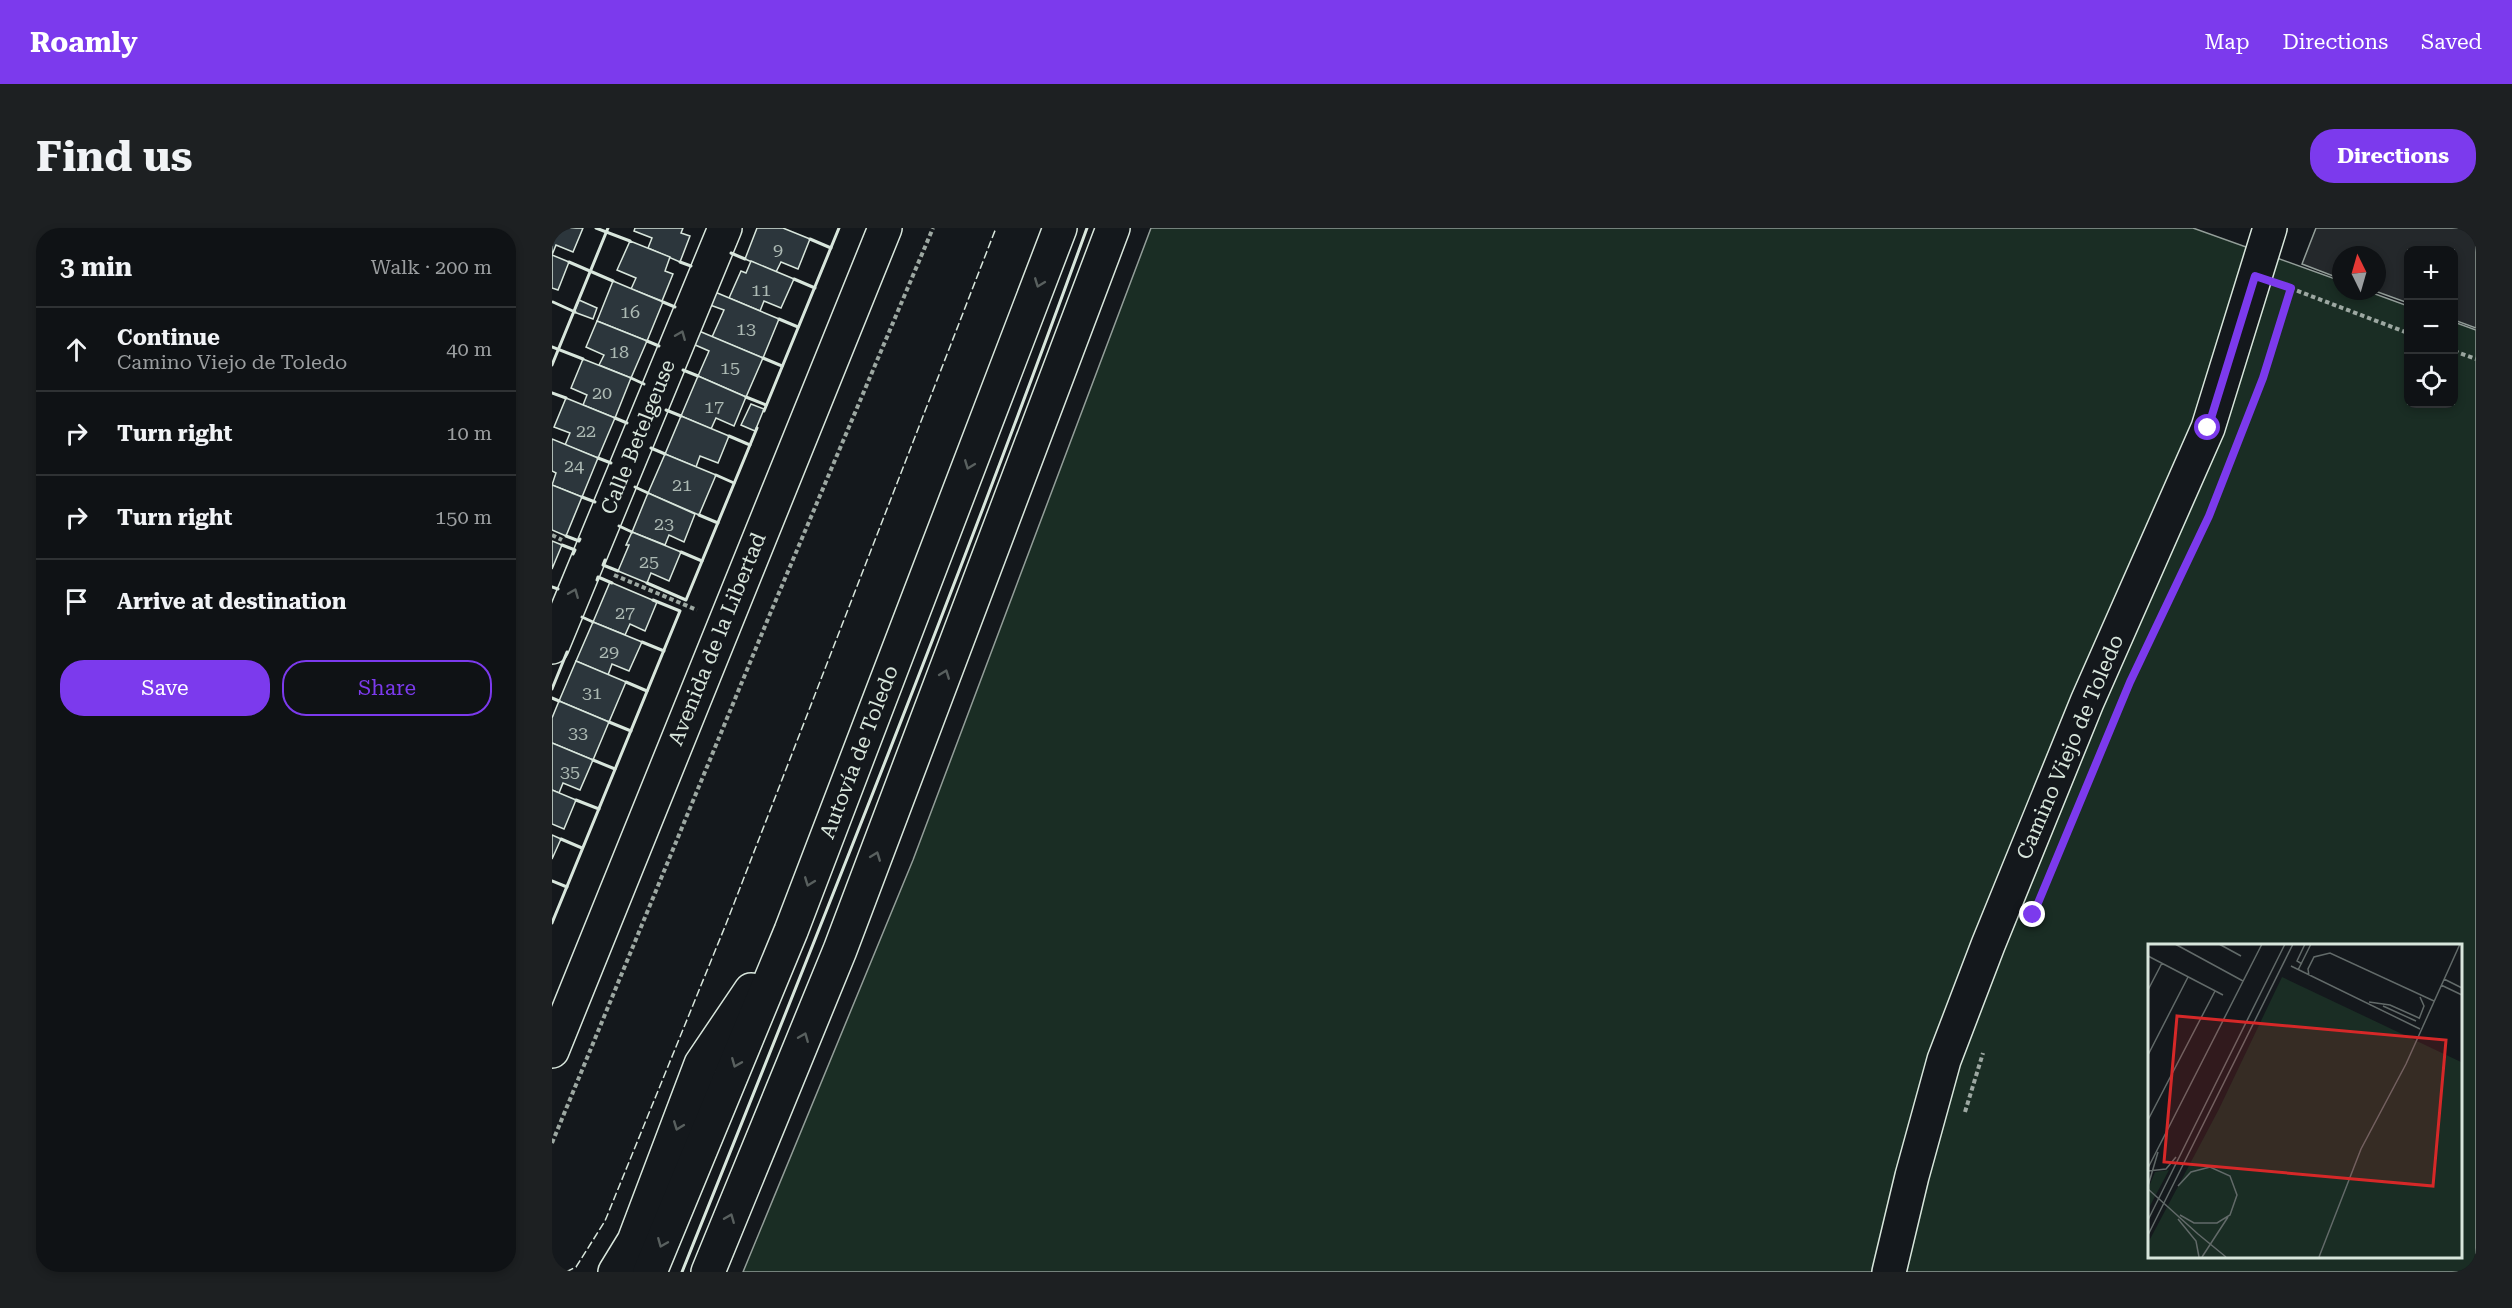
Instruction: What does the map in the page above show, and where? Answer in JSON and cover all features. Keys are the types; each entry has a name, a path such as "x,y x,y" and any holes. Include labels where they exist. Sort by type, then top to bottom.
{"main road":[{"name":"Calle Betelgeuse","path":"552,647 725,228"},
{"name":"Avenida de la Libertad","path":"552,1051 885,228"},
{"name":"Autovía de Toledo","path":"650,1272 791,931 1060,228"},
{"path":"708,1272 840,950 1113,228"},
{"name":"Camino Viejo de Toledo","path":"1889,1272 1912,1176 1944,1060 2087,702 2208,428 2270,228"},
{"path":"615,1272 634,1240 701,1064 791,931"}],"path":[{"path":"552,1143 770,614 933,228"},
{"path":"2255,276 2404,331"},
{"path":"2242,431 2263,378 2291,288"},
{"path":"2458,352 2476,359"},
{"path":"2174,589 2209,516 2230,463"},
{"path":"552,536 583,548 586,563 697,610"},
{"path":"1963,1121 1985,1047"}],"green space":[{"path":"1151,228 2193,228 2332,278 2332,300 2386,300 2386,298 2404,305 2404,408 2458,408 2458,323 2476,330 2476,1272 743,1272 913,860"}],"shaded area":[{"path":"2316,228 2476,228 2476,328 2458,321 2458,246 2404,246 2404,302 2386,295 2386,246 2332,246 2332,276 2302,264"}],"building":[{"path":"552,228 583,228 573,252 556,245 552,255"},
{"path":"635,228 683,228 681,233 690,236 680,262 648,248 652,238 634,231"},
{"path":"757,228 783,228 810,239 798,269 781,262 776,272 745,259"},
{"path":"630,241 670,257 665,271 673,274 662,301 631,289 636,278 617,270"},
{"path":"552,255 569,262 558,290 552,288"},
{"path":"751,261 794,279 781,308 764,301 760,311 729,298 741,271 746,273"},
{"path":"613,281 663,302 647,341 597,321"},
{"path":"715,292 779,319 763,358 712,337 724,310 710,305"},
{"path":"579,300 597,308 593,319 574,312"},
{"path":"597,321 647,341 631,378 599,365 604,355 586,347"},
{"path":"699,331 763,358 746,397 698,376 709,351 693,344"},
{"path":"583,359 631,378 615,418 583,405 587,395 571,388"},
{"path":"698,376 746,397 734,426 716,418 711,429 681,416"},
{"path":"566,398 615,418 598,458 565,445 570,433 554,427"},
{"path":"751,404 764,409 755,431 741,425"},
{"path":"681,416 729,436 718,463 700,456 696,467 665,454"},
{"path":"552,439 598,458 582,497 552,485 556,473 552,471"},
{"path":"665,454 716,475 699,515 648,493"},
{"path":"552,485 582,497 566,536 552,530"},
{"path":"648,493 695,514 684,542 669,535 665,545 632,532"},
{"path":"632,532 681,552 669,581 651,573 647,583 618,571"},
{"path":"552,541 562,545 552,569"},
{"path":"610,582 657,602 645,631 630,624 625,635 593,622"},
{"path":"593,622 642,642 629,671 612,664 608,675 576,661"},
{"path":"576,661 626,682 609,722 559,701"},
{"path":"559,701 609,722 593,760 552,743 552,718"},
{"path":"552,743 593,760 580,790 563,783 559,793 552,790"},
{"path":"552,790 576,800 564,829 552,824"},
{"path":"552,835 561,839 552,859"}],"fence":[{"path":"566,1272 576,1267 605,1221 726,924 996,228"}],"wall":[{"path":"596,228 630,241"},
{"path":"552,365 608,228"},
{"path":"764,411 839,228"},
{"path":"682,1272 940,621 1087,228"},
{"path":"810,239 831,248"},
{"path":"731,253 745,259"},
{"path":"569,262 613,281"},
{"path":"680,262 691,266"},
{"path":"794,279 815,288"},
{"path":"553,302 575,312"},
{"path":"663,302 675,307"},
{"path":"779,319 798,327"},
{"path":"647,341 659,346"},
{"path":"552,347 583,359"},
{"path":"763,358 782,366"},
{"path":"683,370 698,376"},
{"path":"631,378 644,384"},
{"path":"552,393 566,398"},
{"path":"746,397 766,405"},
{"path":"666,410 681,416"},
{"path":"615,418 627,423"},
{"path":"647,583 686,600 757,428"},
{"path":"729,436 750,445"},
{"path":"651,448 665,454"},
{"path":"598,458 611,463"},
{"path":"716,475 734,483"},
{"path":"635,487 648,493"},
{"path":"582,497 595,502"},
{"path":"699,515 718,523"},
{"path":"619,526 632,532"},
{"path":"566,536 579,541 580,539"},
{"path":"562,545 575,550 573,554"},
{"path":"681,552 702,561"},
{"path":"605,560 603,565 618,571"},
{"path":"597,580 598,577 612,583"},
{"path":"552,587 558,589"},
{"path":"552,923 680,611 653,600"},
{"path":"582,617 593,622"},
{"path":"642,642 664,651"},
{"path":"552,689 567,652"},
{"path":"626,682 647,691"},
{"path":"552,698 559,701"},
{"path":"609,722 631,731"},
{"path":"593,760 615,769"},
{"path":"576,800 599,809"},
{"path":"561,839 582,848"},
{"path":"552,881 567,887"}],"route":[{"path":"2033,915 2130,682 2209,516 2263,378 2291,288 2255,276 2208,428"}]}
